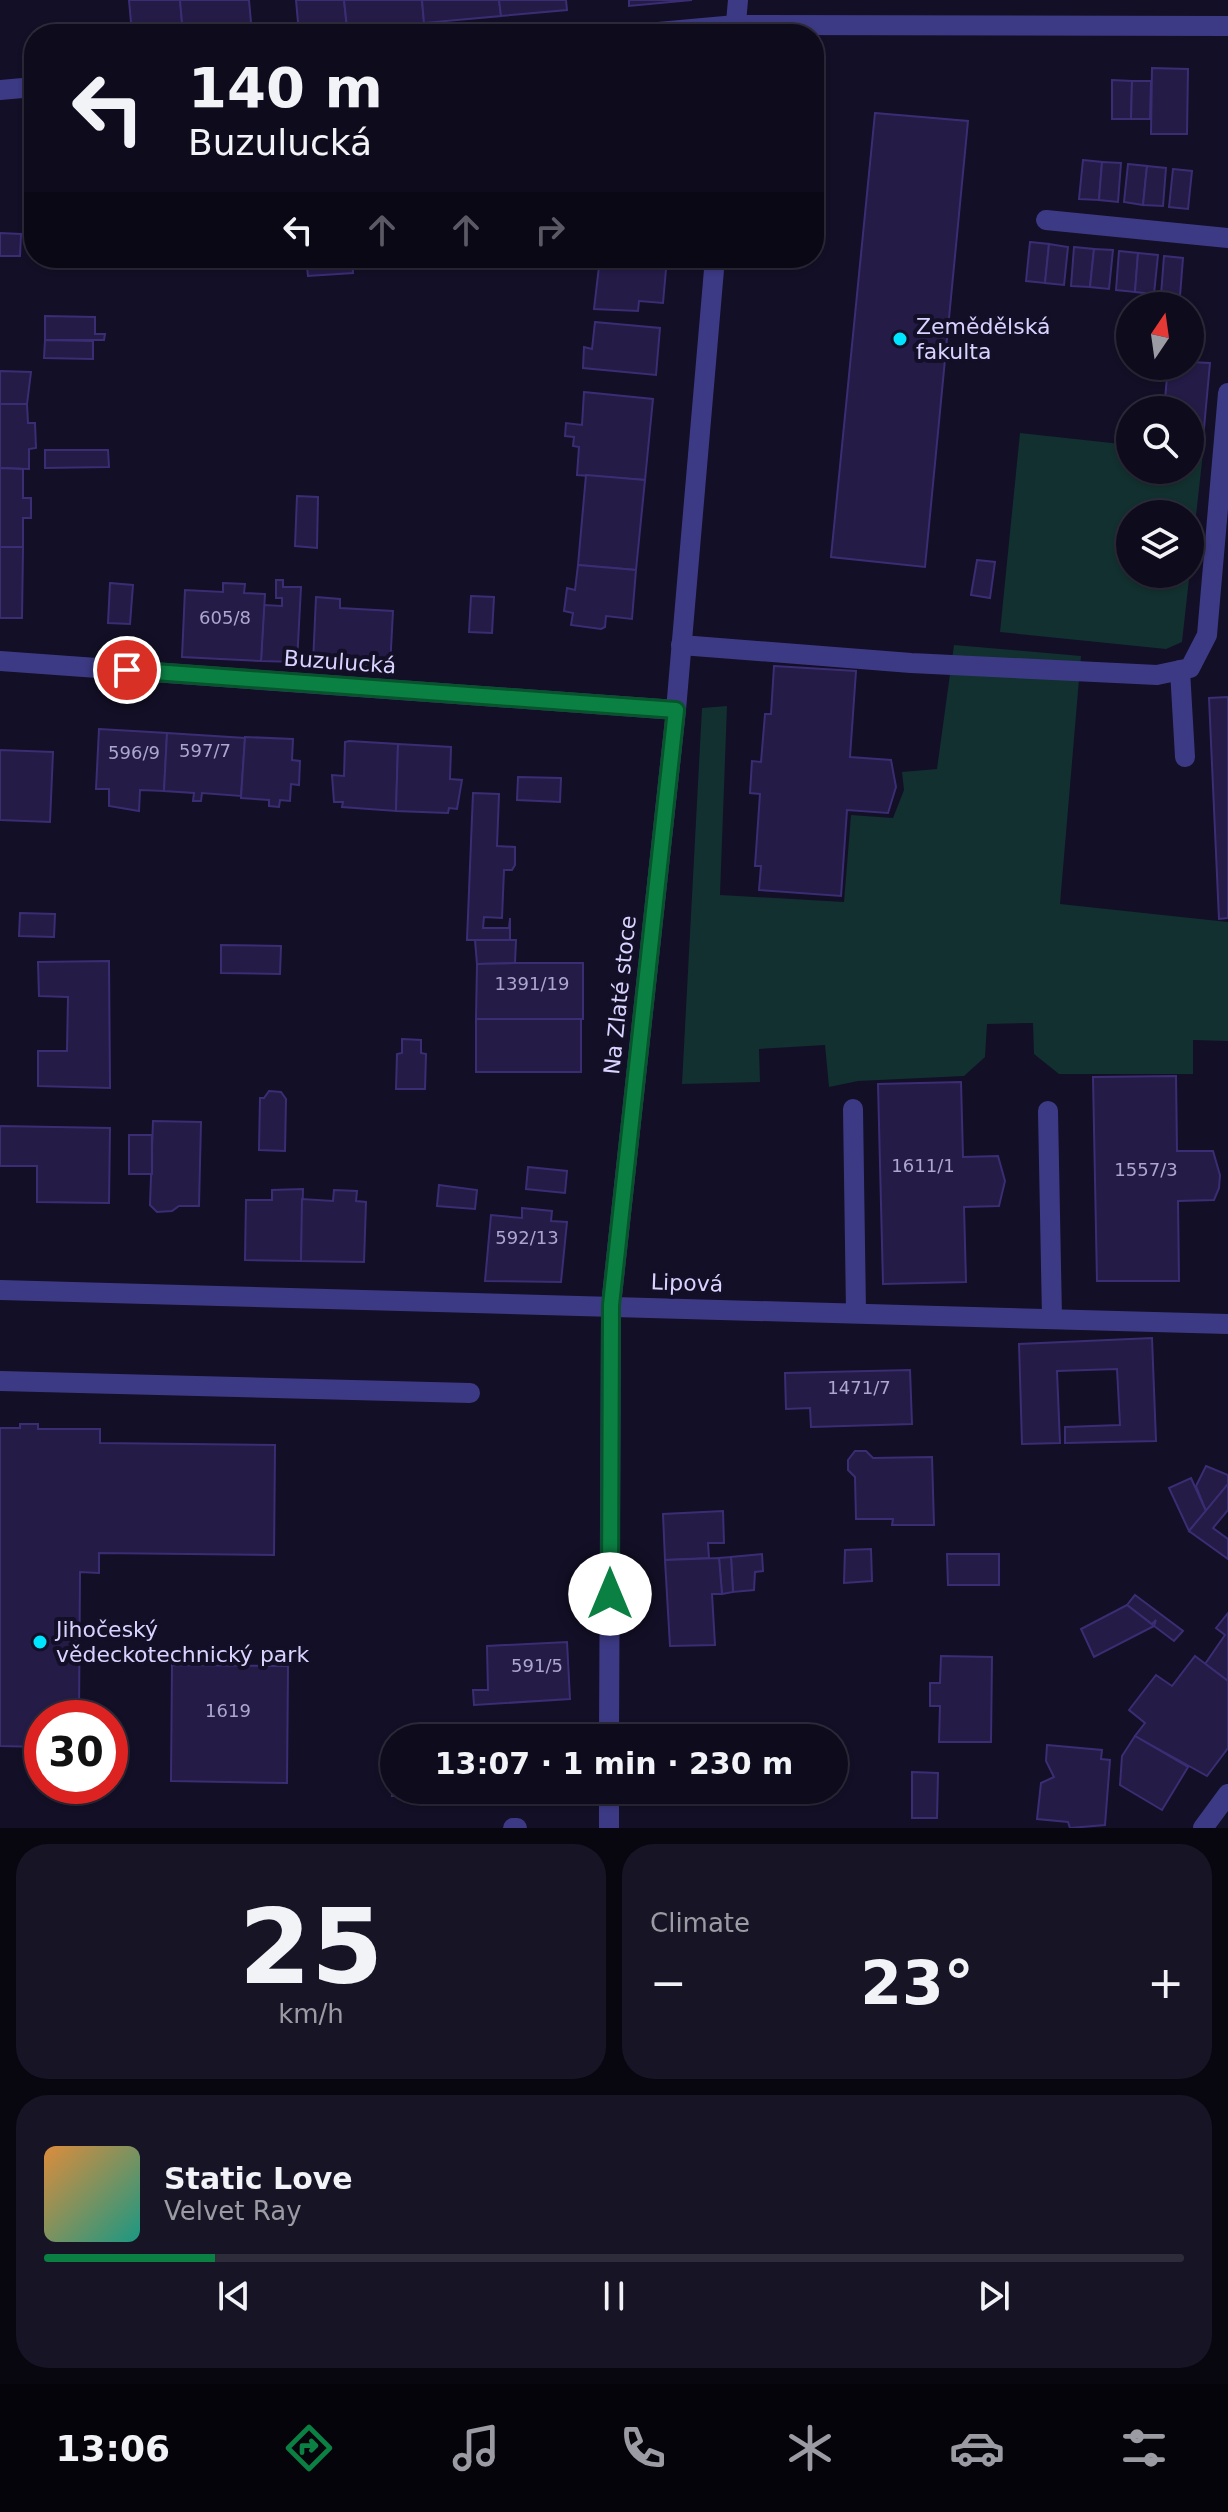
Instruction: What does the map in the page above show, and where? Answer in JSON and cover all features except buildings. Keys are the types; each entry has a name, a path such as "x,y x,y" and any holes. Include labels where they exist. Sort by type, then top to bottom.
{"street":[{"path":"736,24 738,0"},
{"path":"824,29 1228,26"},
{"path":"0,90 24,88"},
{"path":"1046,220 1228,238"},
{"name":"Na Zlaté stoce","path":"609,1724 611,1305 676,710 714,268"},
{"path":"681,645 926,664 1157,675 1190,668 1207,635 1228,393"},
{"name":"Buzulucká","path":"0,661 676,710"},
{"path":"1180,670 1185,757"},
{"path":"853,1109 856,1312"},
{"path":"1048,1111 1052,1318"},
{"name":"Lipová","path":"0,1290 1228,1324"},
{"path":"0,1381 470,1393"},
{"path":"1203,1828 1228,1794"},
{"path":"609,1804 609,1828"}],"green space":[{"path":"1020,433 1116,443 1116,484 1200,484 1198,500 1116,500 1116,588 1188,588 1182,642 1166,649 1000,632"},
{"path":"954,645 1081,656 1060,904 1228,922 1228,1041 1193,1040 1193,1074 1059,1074 1034,1054 1033,1023 987,1024 985,1057 964,1076 858,1081 829,1087 825,1045 759,1049 760,1082 682,1084 702,708 727,706 720,895 844,902 851,815 893,818 904,790 902,772 937,769"}],"place":[{"name":"Zemědělská fakulta","path":"900,339"},
{"name":"Jihočeský vědeckotechnický park","path":"40,1642"}],"route":[{"path":"127,670 676,710 611,1305 610,1594"}]}
